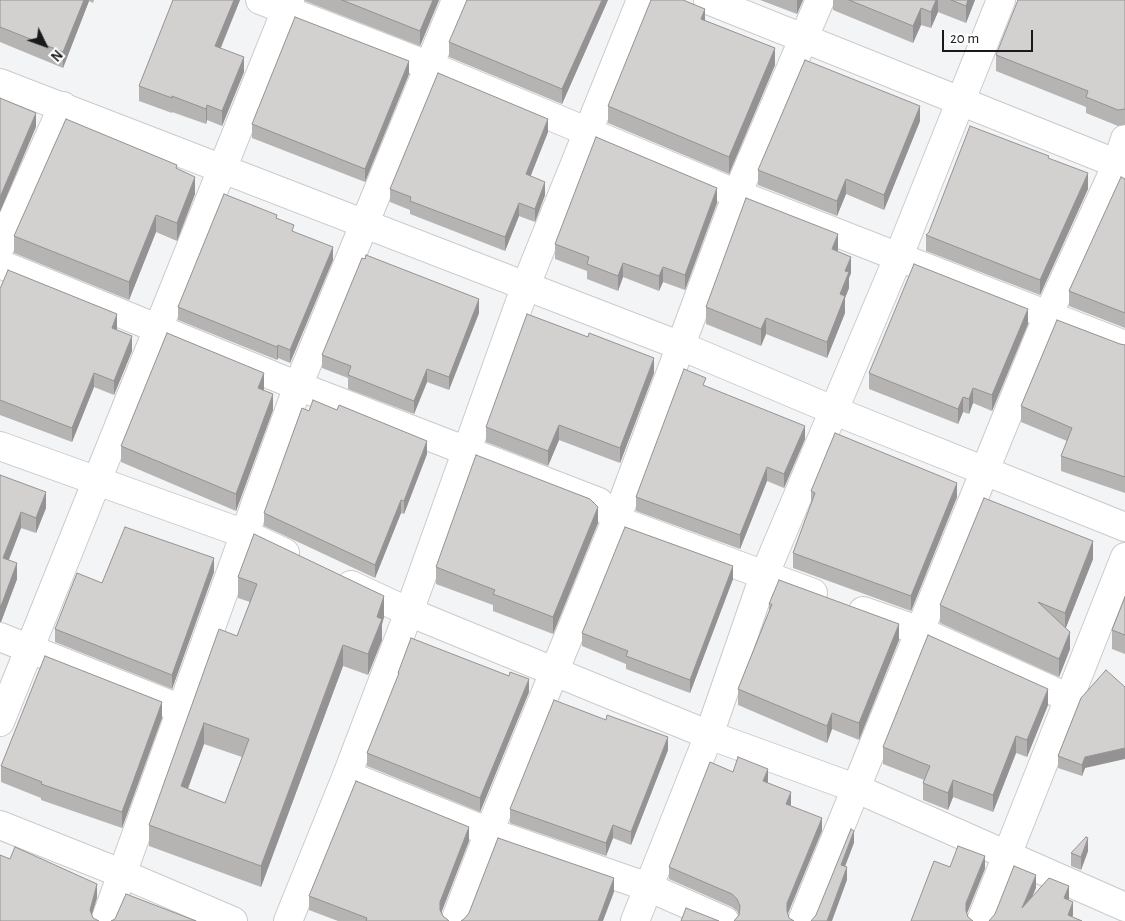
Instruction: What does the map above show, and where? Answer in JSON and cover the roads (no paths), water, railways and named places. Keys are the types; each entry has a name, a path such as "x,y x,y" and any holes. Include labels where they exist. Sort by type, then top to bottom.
{"street":[{"path":"260,0 288,5 736,194 1125,345"},
{"path":"105,921 298,386 456,0"},
{"path":"288,921 347,775 409,612 526,285 641,0"},
{"path":"708,0 961,103 1122,157 1048,315 802,921"},
{"path":"455,921 489,832 616,520 736,194 820,0"},
{"path":"635,921 709,735 764,576 898,258 1001,0"},
{"path":"0,722 288,5"},
{"path":"0,83 681,346 834,411 1125,527"},
{"path":"0,247 63,106"},
{"path":"0,264 157,330 466,452 599,502 616,520 764,576 920,631 1069,698"},
{"path":"0,446 245,534 306,563"},
{"path":"980,921 1125,556"},
{"path":"331,575 409,612 554,672 709,735 855,788 1125,907"},
{"path":"0,637 181,709"},
{"path":"347,775 489,832 648,887 725,921"},
{"path":"0,825 123,874 233,921"}]}
